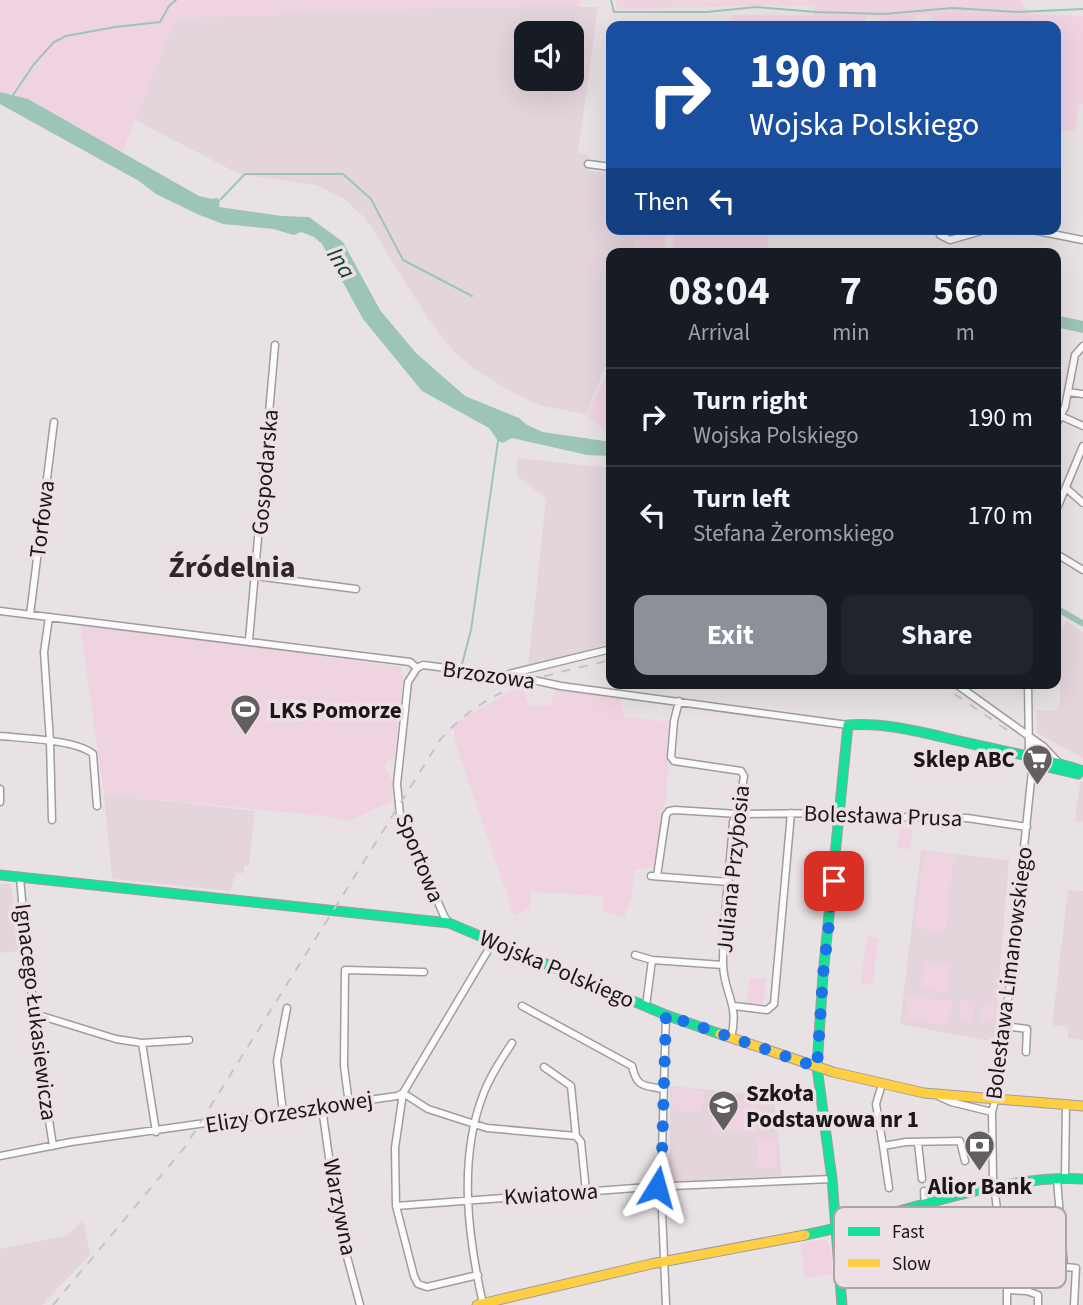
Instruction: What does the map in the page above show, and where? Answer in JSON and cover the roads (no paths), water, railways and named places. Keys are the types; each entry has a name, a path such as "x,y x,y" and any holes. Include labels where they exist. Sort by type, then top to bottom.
{"street":[{"path":"588,164 606,166"},
{"path":"940,235 950,240 967,235"},
{"path":"1058,235 1083,240"},
{"name":"Gospodarska","path":"249,640 275,345"},
{"path":"1083,346 1075,355 1061,416 1083,426"},
{"path":"1068,392 1083,394"},
{"name":"Torfowa","path":"30,615 54,422"},
{"path":"1061,499 1083,446"},
{"path":"1066,488 1083,503"},
{"path":"1061,557 1083,570"},
{"path":"256,576 356,589"},
{"name":"Brzozowa","path":"0,611 249,640 335,654 410,662 417,668 423,665 848,724 863,723 1019,752 1033,761"},
{"path":"49,617 44,652 52,820"},
{"path":"503,676 606,650"},
{"name":"Sportowa","path":"417,668 408,682 398,769 400,815 449,923"},
{"path":"963,689 1054,755 1059,763"},
{"name":"Bolesława Limanowskiego","path":"996,1207 992,1112 999,1086 1033,761 1029,752 1032,740 1028,689"},
{"name":"Juliana Przybosia","path":"679,701 674,721 671,757 674,761 741,771 744,776 738,814 733,822 723,965 734,1006 735,1022 731,1038"},
{"path":"834,1207 817,1067 823,975 848,724"},
{"path":"0,736 86,748 93,754 97,806"},
{"path":"1033,761 1059,763 1083,773"},
{"path":"1033,761 1083,773"},
{"path":"0,789 0,802"},
{"name":"Bolesława Prusa","path":"729,882 654,876 669,811 967,818 1027,827"},
{"path":"734,1006 767,1010 774,1004 791,813"},
{"name":"Wojska Polskiego","path":"0,875 449,923 666,1015 817,1067 936,1095 1083,1106"},
{"name":"Ignacego Łukasiewicza","path":"20,877 34,1024 53,1146"},
{"name":"Elizy Orzeszkowej","path":"0,1156 349,1104 403,1093 493,942"},
{"path":"635,955 652,960 723,965"},
{"path":"646,1006 652,960"},
{"path":"349,1104 344,1066 345,970 424,972"},
{"path":"522,1006 632,1066 635,1080 640,1085 663,1089"},
{"path":"284,1113 277,1061 287,1008"},
{"path":"35,1014 142,1043 189,1040"},
{"path":"666,1015 661,1187 666,1305"},
{"path":"1005,1026 1027,1029 1026,1052"},
{"path":"142,1043 156,1132"},
{"path":"512,1043 493,1073 474,1125 470,1152 470,1191 467,1201 480,1304 664,1261 834,1229"},
{"path":"544,1067 571,1086 576,1136 581,1142 586,1191"},
{"path":"881,1084 876,1104 889,1188"},
{"path":"478,1275 427,1287 418,1284 414,1276 396,1206 395,1148 403,1093 428,1109 474,1125 508,1132 576,1136"},
{"path":"936,1095 951,1102 992,1112"},
{"path":"1062,1207 1066,1104"},
{"name":"Warzywna","path":"322,1108 339,1227 360,1305"},
{"path":"883,1146 906,1142 960,1141 965,1161"},
{"path":"918,1143 922,1179"},
{"name":"Kwiatowa","path":"396,1206 586,1191 832,1179"},
{"path":"921,1207 993,1188 1061,1179 1083,1179"},
{"path":"924,1191 925,1206"},
{"path":"1066,1267 1076,1268 1073,1303"},
{"path":"1007,1290 1027,1291 1038,1295 1038,1305"},
{"name":"Bolesława Limanowskiego","path":"1007,1290 1007,1305"}],"water":[{"name":"Ina","path":"0,92 28,99 199,196 217,198 220,200 219,207 309,217 343,242 380,310 416,353 465,396 519,418 543,432 606,441 606,456 587,455 512,438 503,443 498,441 489,428 422,391 363,319 322,244 314,237 301,232 294,235 273,229 223,224 197,214 156,194 139,181 0,104"},
{"path":"1061,316 1083,321 1083,333 1061,328"},
{"path":"1061,607 1083,620 1083,627 1061,614"}],"waterway":[{"path":"13,95 34,64 54,42 66,36 160,22 169,6 176,0"},
{"path":"611,0 614,12 707,12 756,7 884,14 952,8 1017,12 1083,9"},
{"path":"221,199 245,174 343,174 371,199 403,260 472,296"},
{"path":"462,664 471,630 498,441"}],"railway":[{"path":"53,1305 185,1147 440,740 458,721 477,707 518,685 606,661"},
{"path":"947,689 1007,730"}],"place":[{"name":"LKS Pomorze","path":"246,737"},
{"name":"Sklep ABC","path":"1038,786"},
{"name":"Szkoła Podstawowa nr 1","path":"723,1133"},
{"name":"Alior Bank","path":"980,1172"}],"district":[{"name":"Źródelnia","path":"232,567"}]}
